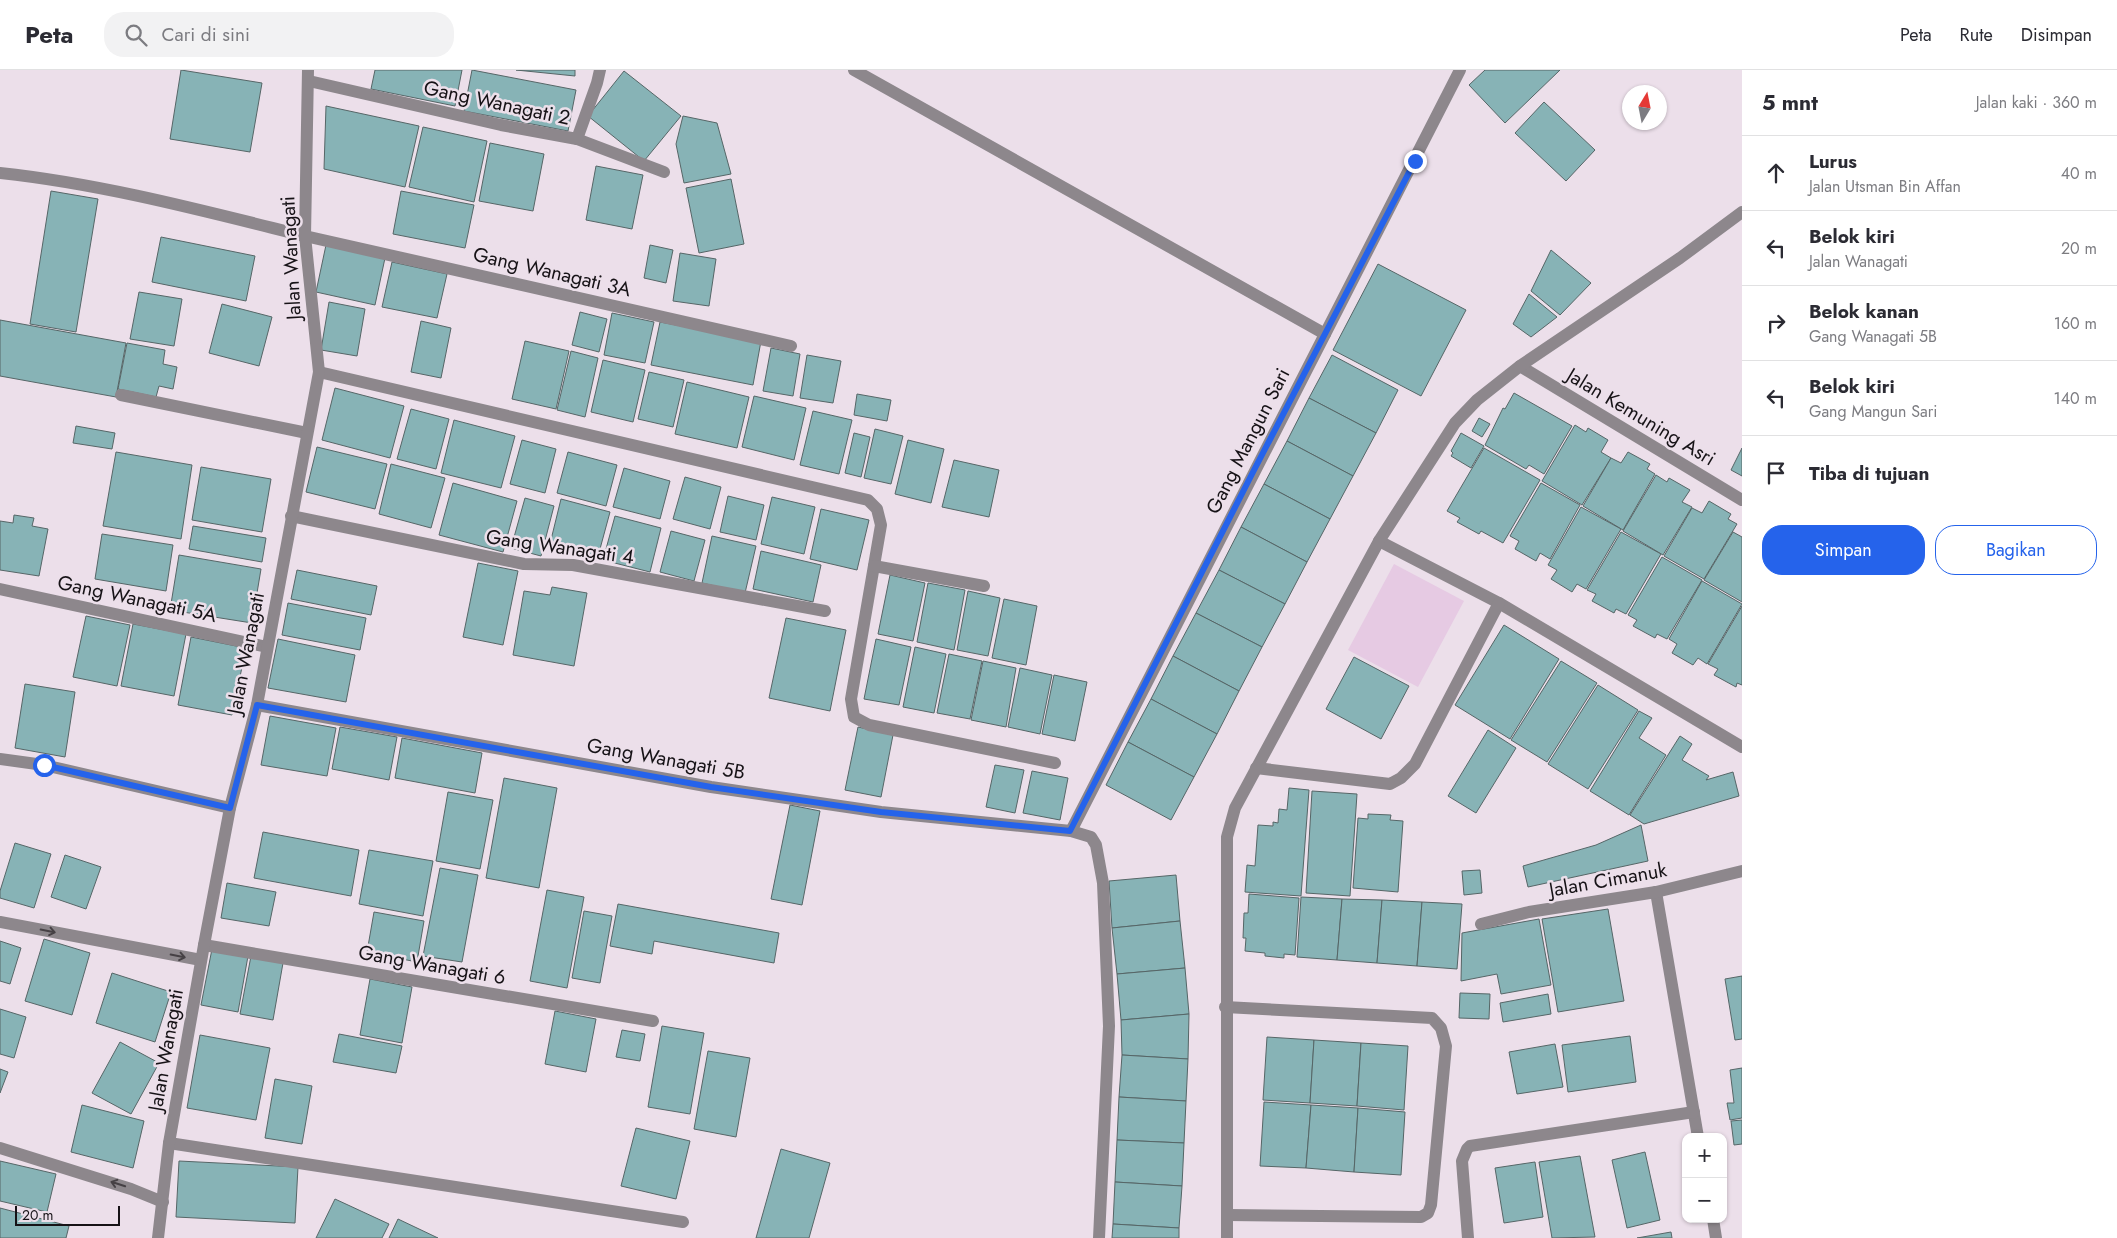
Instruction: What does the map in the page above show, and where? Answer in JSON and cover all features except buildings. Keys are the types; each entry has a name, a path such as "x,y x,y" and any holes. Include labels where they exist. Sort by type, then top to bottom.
{"street":[{"name":"Gang Wanagati 2","path":"309,75 501,125 577,139 598,84 600,70"},
{"path":"854,70 1325,334"},
{"name":"Gang Mangun Sari","path":"1070,831 1460,70"},
{"name":"Jalan Wanagati","path":"158,1238 169,1143 201,960 230,808 257,705 319,372 305,236 309,75"},
{"path":"577,139 664,172"},
{"name":"Gang Wanagati 3A","path":"0,173 40,177 129,194 305,236 791,346"},
{"path":"1227,1238 1226,837 1235,808 1379,541 1455,423 1477,400 1520,366 1680,258 1742,212"},
{"name":"Jalan Kemuning Asri","path":"1520,366 1742,500"},
{"path":"319,372 868,500 877,509 881,525 851,699 854,717 869,725 1055,763"},
{"path":"121,395 307,433"},
{"name":"Gang Wanagati 4","path":"291,516 524,564 572,565 824,611"},
{"path":"1379,541 1499,603 1742,747"},
{"path":"874,566 984,586"},
{"name":"Gang Wanagati 5A","path":"0,589 267,647"},
{"path":"1256,768 1390,784 1401,778 1415,764 1499,603"},
{"name":"Gang Wanagati 5B","path":"257,705 711,787 881,812 1070,831 1091,837 1096,845 1103,883 1109,1026 1099,1238"},
{"path":"0,759 44,765 230,808"},
{"name":"Jalan Cimanuk","path":"1481,924 1529,912 1656,892 1742,872"},
{"path":"1656,892 1697,1133"},
{"path":"0,922 201,960"},
{"name":"Gang Wanagati 6","path":"204,945 653,1021"},
{"path":"1225,1007 1432,1018 1441,1028 1446,1046 1431,1205 1428,1214 1421,1217 1228,1215"},
{"path":"1468,1238 1462,1161 1467,1148 1470,1146 1694,1112"},
{"path":"169,1143 683,1222"},
{"path":"0,1148 123,1186 163,1202"},
{"path":"1714,1223 1716,1238"}],"shaded area":[{"path":"1394,564 1464,601 1418,687 1348,650"}],"route":[{"path":"44,765 230,808 257,705 711,787 881,812 1070,831 1252,474 1415,161"}]}
